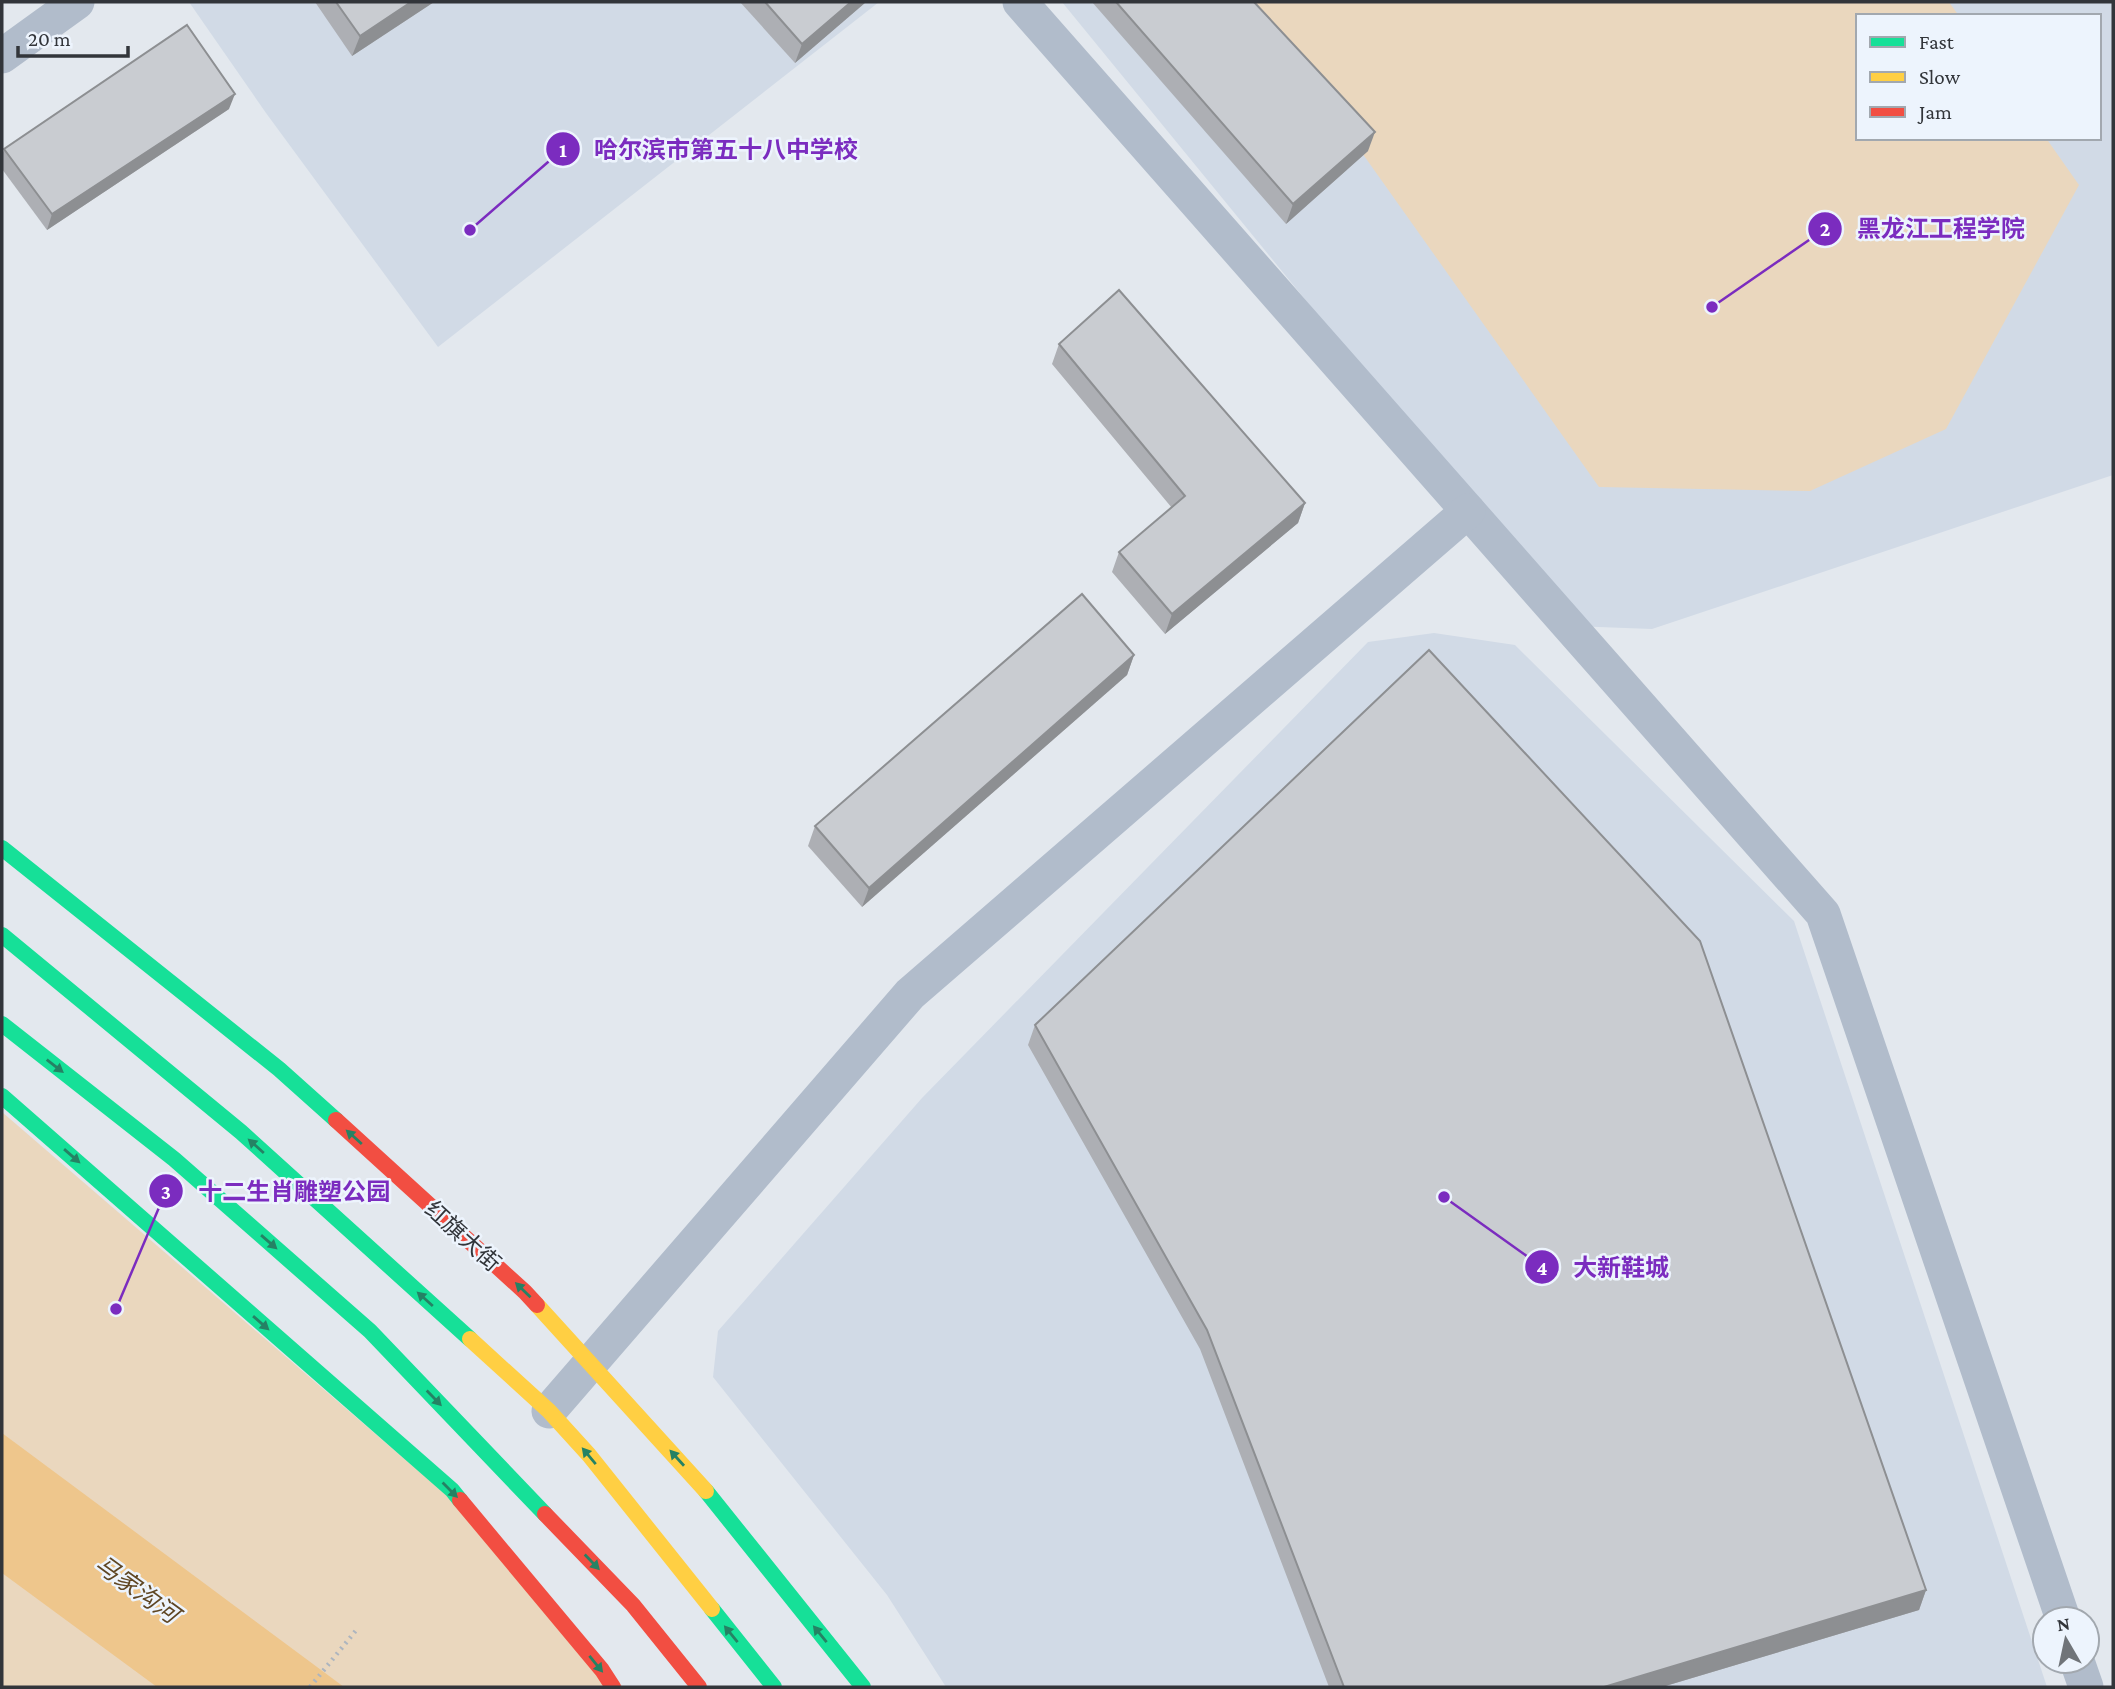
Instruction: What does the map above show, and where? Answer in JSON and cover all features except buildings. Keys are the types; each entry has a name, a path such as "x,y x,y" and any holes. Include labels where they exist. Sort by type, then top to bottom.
{"main road":[{"name":"红旗大街","path":"2,848 279,1069 525,1292 695,1478 863,1687"},
{"path":"2,936 241,1132 549,1411 589,1455 774,1687"},
{"path":"2,1024 174,1159 370,1331 633,1605 699,1687"},
{"path":"2,1096 452,1490 602,1670 613,1687"}],"street":[{"path":"2,56 78,2"},
{"path":"1020,2 1823,914 2058,1605"},
{"path":"549,1411 910,994 1468,511"}],"path":[{"path":"310,1687 358,1628"}],"shaded area":[{"path":"189,2 879,2 438,347 266,113"},
{"path":"1062,2 2113,2 2113,475 1652,629 1572,626"},
{"path":"1255,2 1949,2 1958,14 1856,14 1856,140 2047,140 2079,185 1946,429 1810,491 1599,487"},
{"path":"1434,633 1515,645 1794,921 2031,1639 2031,1675 2043,1675 2047,1687 946,1687 887,1595 713,1377 718,1331 922,1098 1368,642"},
{"path":"2,1112 458,1505 623,1687 2,1687"}],"water":[{"name":"马家沟河","path":"2,1433 344,1687 157,1687 2,1573"}],"traffic: fast":[{"path":"2,848 279,1069 336,1120"},
{"path":"2,935 241,1132 470,1339"},
{"path":"2,1024 174,1159 370,1331 545,1514"},
{"path":"2,1096 452,1490 460,1500"},
{"path":"706,1491 863,1687"},
{"path":"712,1609 774,1687"}],"traffic: slow":[{"path":"537,1305 706,1491"},
{"path":"470,1339 549,1411 589,1455 712,1609"}],"traffic: jam":[{"path":"336,1120 537,1305"},
{"path":"460,1500 602,1670 613,1687"},
{"path":"545,1514 633,1605 699,1687"}],"place":[{"name":"哈尔滨市第五十八中学校","path":"470,230"},
{"name":"黑龙江工程学院","path":"1712,307"},
{"name":"大新鞋城","path":"1444,1197"},
{"name":"十二生肖雕塑公园","path":"116,1309"}]}
